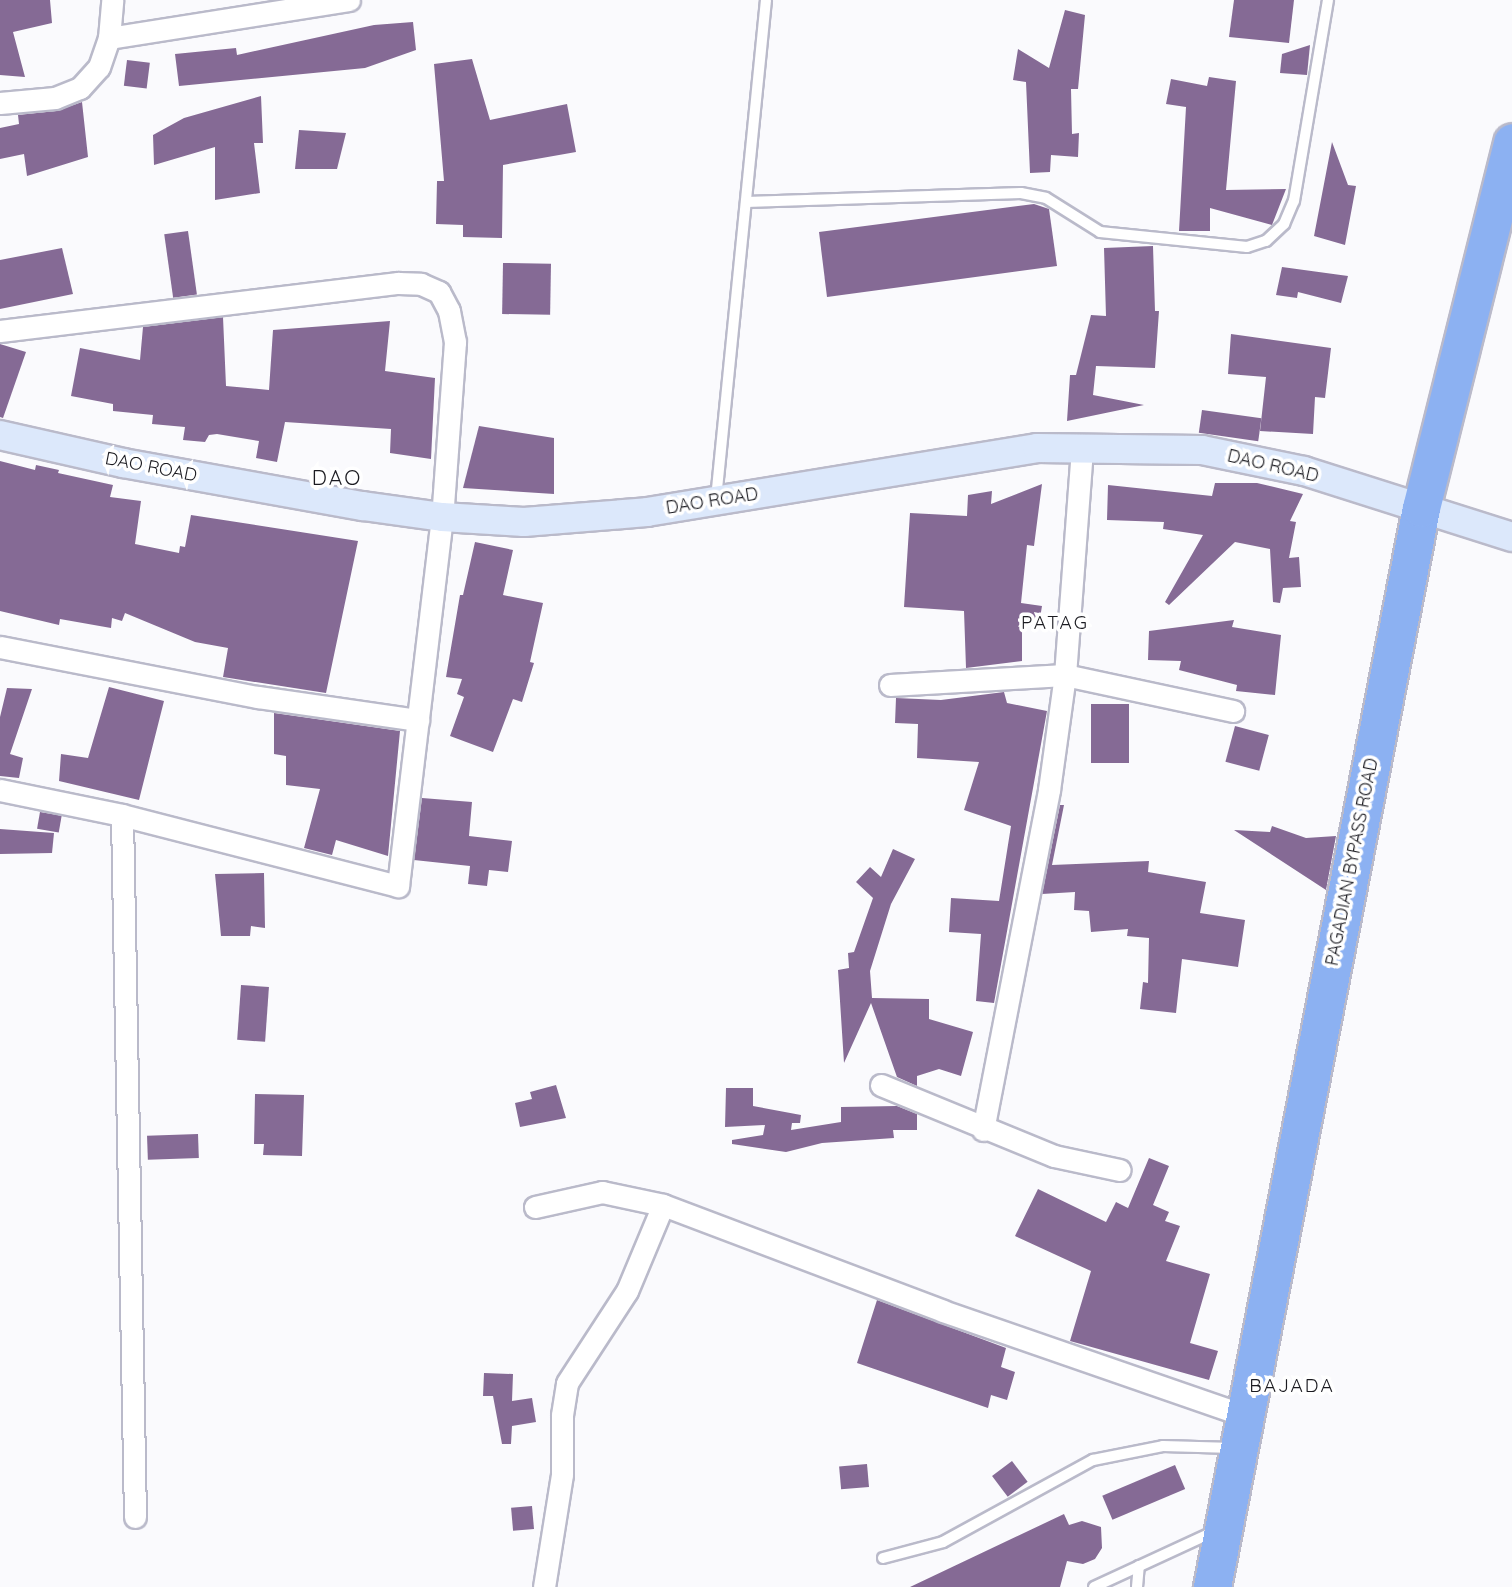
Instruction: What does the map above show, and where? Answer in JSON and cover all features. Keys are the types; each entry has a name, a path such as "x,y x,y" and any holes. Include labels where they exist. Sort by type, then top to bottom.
{"highway":[{"name":"PAGADIAN BYPASS ROAD","path":"1212,1587 1421,508 1512,142"}],"street":[{"path":"0,103 55,98 80,88 99,67 109,38 112,0"},
{"path":"109,38 349,0"},
{"path":"0,331 319,291 421,284 439,292 449,311 455,342 442,517 398,886 122,815 0,790"},
{"name":"DAO ROAD","path":"0,435 123,463 442,517 524,522 596,519 1037,448 1202,450 1304,471 1512,537"},
{"path":"983,1129 1028,909 1065,675 1082,447"},
{"path":"0,647 258,697 418,720"},
{"path":"890,685 1065,675 1233,711"},
{"path":"122,815 135,1517"},
{"path":"881,1085 1054,1156 1120,1170"},
{"path":"535,1207 602,1192 663,1205 943,1311 1241,1431"},
{"path":"544,1587 562,1474 562,1415 567,1383 627,1291 663,1205"}],"lane":[{"path":"716,501 766,0"},
{"path":"746,202 1021,193 1046,198 1100,232 1247,247 1266,241 1284,223 1294,201 1328,0"},
{"path":"883,1558 943,1542 1093,1460 1241,1431"},
{"path":"1094,1587 1223,1528"},
{"path":"1137,1587 1139,1566"}],"building":[{"path":"0,0 50,0 52,23 13,32 25,77 0,75"},
{"path":"1234,0 1294,0 1289,43 1229,37"},
{"path":"1065,10 1085,15 1078,89 1071,89 1072,134 1079,133 1078,157 1051,155 1050,172 1030,173 1026,82 1013,80 1018,49 1049,68"},
{"path":"413,22 416,50 365,68 179,86 175,54 236,48 237,55 374,25"},
{"path":"1310,45 1307,75 1280,73 1282,54"},
{"path":"472,59 490,120 567,104 576,152 503,165 502,238 463,237 463,225 436,224 437,181 444,181 434,64"},
{"path":"127,60 150,63 147,89 124,86"},
{"path":"1209,77 1236,81 1226,190 1286,189 1272,225 1210,208 1210,231 1179,231 1186,107 1166,104 1171,79 1207,86"},
{"path":"261,96 263,143 254,143 260,193 215,200 215,147 154,165 153,135 184,118"},
{"path":"82,102 88,157 27,176 24,154 0,159 0,128 19,124 18,115 56,111"},
{"path":"299,130 346,133 337,169 295,169"},
{"path":"1332,142 1348,185 1356,186 1345,245 1314,236"},
{"path":"1034,204 1049,209 1057,266 827,297 819,232"},
{"path":"188,231 197,294 173,298 164,234"},
{"path":"1153,246 1155,311 1159,311 1155,368 1096,366 1093,395 1144,405 1067,421 1070,375 1076,375 1091,315 1106,316 1104,248"},
{"path":"62,248 73,294 0,309 0,260"},
{"path":"503,263 551,264 550,315 502,314"},
{"path":"1282,267 1348,276 1341,303 1298,292 1297,298 1276,295"},
{"path":"223,317 226,386 269,390 273,330 390,321 385,371 435,378 431,459 390,453 391,429 285,422 277,462 256,458 259,441 217,434 209,435 205,442 183,440 185,427 152,424 153,415 113,411 113,404 71,396 80,348 140,360 143,327"},
{"path":"1231,334 1331,348 1325,398 1315,397 1313,434 1260,431 1266,377 1228,374"},
{"path":"0,344 26,352 3,418 0,417"},
{"path":"1202,410 1261,418 1258,441 1199,433"},
{"path":"479,426 554,438 554,494 463,488"},
{"path":"0,461 35,470 36,465 59,470 58,473 113,485 110,497 141,501 135,544 179,553 180,546 185,547 191,515 358,541 326,693 223,677 228,648 195,642 125,613 122,621 112,618 111,628 60,619 59,625 0,611"},
{"path":"1215,483 1257,483 1303,494 1290,521 1296,522 1289,558 1299,557 1301,587 1283,588 1280,603 1273,602 1270,549 1235,542 1169,605 1165,602 1203,535 1163,529 1164,522 1107,520 1108,485 1212,496"},
{"path":"1042,484 1034,546 1027,545 1021,603 1042,606 1039,624 1022,627 1022,661 966,668 964,611 904,607 910,513 967,516 968,495 992,491 991,504"},
{"path":"475,542 513,550 503,595 543,603 530,662 534,663 522,702 513,699 493,752 450,736 464,697 457,694 462,679 446,677 460,595 463,595"},
{"path":"1234,620 1232,627 1281,635 1275,695 1236,691 1237,685 1179,670 1181,661 1148,660 1149,631"},
{"path":"109,687 164,701 139,800 59,781 61,754 88,758"},
{"path":"7,688 32,689 10,754 23,758 19,778 0,776 0,717"},
{"path":"1004,692 1007,703 1047,711 994,1003 976,1001 981,934 949,932 951,898 999,901 1011,826 964,810 979,762 917,758 918,724 895,723 896,698 941,700"},
{"path":"1091,704 1129,704 1129,763 1091,763"},
{"path":"274,713 400,731 388,856 336,840 332,855 304,848 320,789 286,785 286,756 274,754"},
{"path":"1235,726 1269,735 1259,771 1225,762"},
{"path":"422,798 472,802 469,836 512,841 508,872 489,870 487,886 468,884 470,866 414,860"},
{"path":"1060,805 1064,805 1052,865 1149,861 1148,872 1206,882 1200,913 1245,920 1238,967 1182,959 1176,1013 1140,1009 1143,982 1148,983 1149,938 1127,936 1128,929 1091,932 1089,911 1074,910 1075,892 1042,894"},
{"path":"40,812 62,816 59,833 37,829"},
{"path":"1272,826 1306,838 1336,836 1326,890 1234,830 1270,832"},
{"path":"0,829 54,833 52,853 0,854"},
{"path":"893,849 915,859 891,904 870,971 872,998 929,999 929,1019 973,1032 961,1076 939,1069 917,1076 917,1086 897,1077 871,1003 844,1063 838,970 849,968 848,953 854,952 873,898 856,882 870,867 881,877"},
{"path":"264,873 265,928 251,926 250,936 221,936 215,874"},
{"path":"241,985 269,987 265,1042 237,1040"},
{"path":"556,1085 566,1118 520,1127 515,1103 532,1099 530,1092"},
{"path":"726,1088 753,1088 753,1106 801,1115 800,1123 792,1123 791,1130 841,1122 841,1107 897,1106 917,1114 917,1130 893,1130 894,1138 822,1143 786,1152 732,1144 732,1140 763,1135 765,1125 725,1127"},
{"path":"255,1094 304,1095 302,1156 263,1155 264,1144 254,1144"},
{"path":"198,1134 199,1158 148,1160 147,1136"},
{"path":"1149,1158 1169,1166 1153,1205 1169,1212 1165,1221 1180,1226 1166,1261 1210,1274 1190,1343 1218,1351 1209,1380 1070,1341 1091,1271 1015,1236 1038,1189 1106,1222 1116,1202 1128,1208"},
{"path":"877,1300 1006,1348 1001,1367 1015,1372 1007,1400 991,1395 988,1408 857,1363"},
{"path":"484,1373 513,1374 512,1401 532,1398 536,1422 512,1426 511,1444 502,1444 493,1396 483,1396"},
{"path":"1012,1461 1028,1482 1008,1497 992,1476"},
{"path":"867,1464 869,1487 841,1489 839,1466"},
{"path":"1175,1465 1185,1489 1112,1520 1102,1496"},
{"path":"532,1506 534,1529 513,1531 511,1508"},
{"path":"1064,1514 1069,1525 1082,1521 1101,1527 1102,1548 1095,1559 1083,1564 1067,1561 1060,1587 910,1587"}],"district":[{"name":"DAO","path":"337,477"},
{"name":"PATAG","path":"1055,623"},
{"name":"BAJADA","path":"1292,1386"}]}
